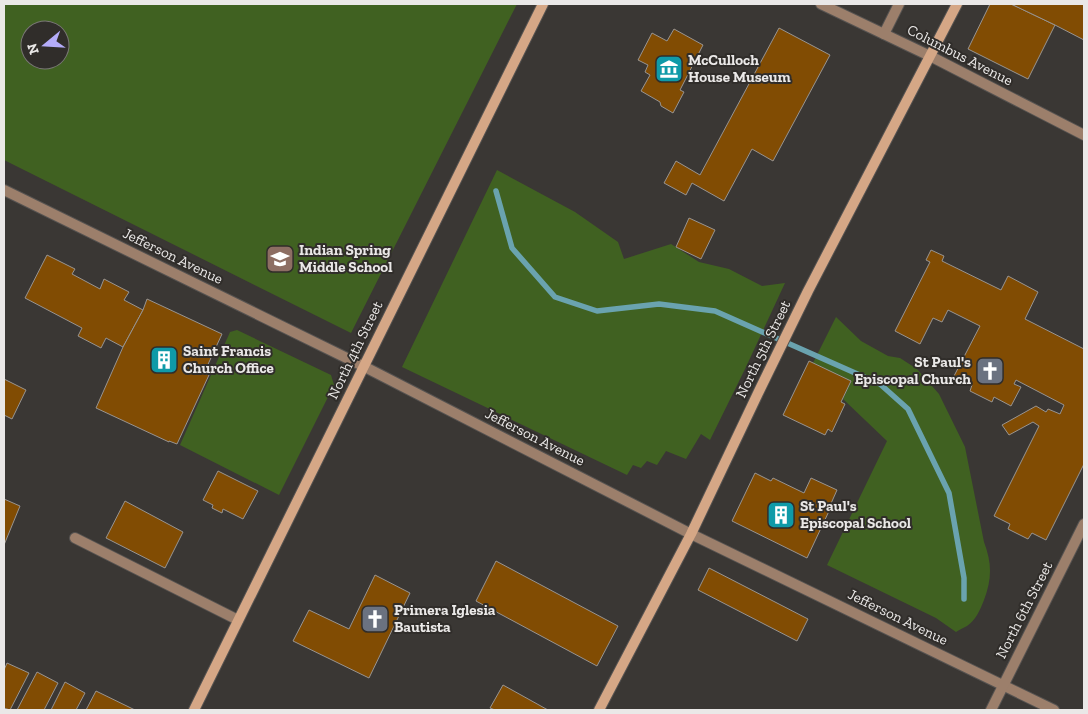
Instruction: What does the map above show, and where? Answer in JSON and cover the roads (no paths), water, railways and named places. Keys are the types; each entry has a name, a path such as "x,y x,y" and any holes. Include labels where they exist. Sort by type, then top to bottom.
{"street":[{"name":"North 4th Street","path":"194,710 543,4"},
{"name":"Columbus Avenue","path":"821,4 930,56 1084,135"},
{"path":"884,34 899,4"},
{"name":"North 5th Street","path":"599,710 691,534 803,300 957,4"},
{"name":"Jefferson Avenue","path":"4,190 363,366 691,534 1054,710"},
{"name":"North 6th Street","path":"991,710 1084,524"},
{"path":"75,538 238,620"}],"waterway":[{"path":"496,191 512,248 555,297 597,311 659,304 715,311 880,384 908,409 949,493 964,578 964,599"}],"place":[{"name":"McCulloch House Museum","path":"669,69"},
{"name":"Indian Spring Middle School","path":"280,259"},
{"name":"Saint Francis Church Office","path":"164,360"},
{"name":"St Paul's Episcopal Church","path":"990,371"},
{"name":"St Paul's Episcopal School","path":"781,515"},
{"name":"Primera Iglesia Bautista","path":"375,619"}]}
